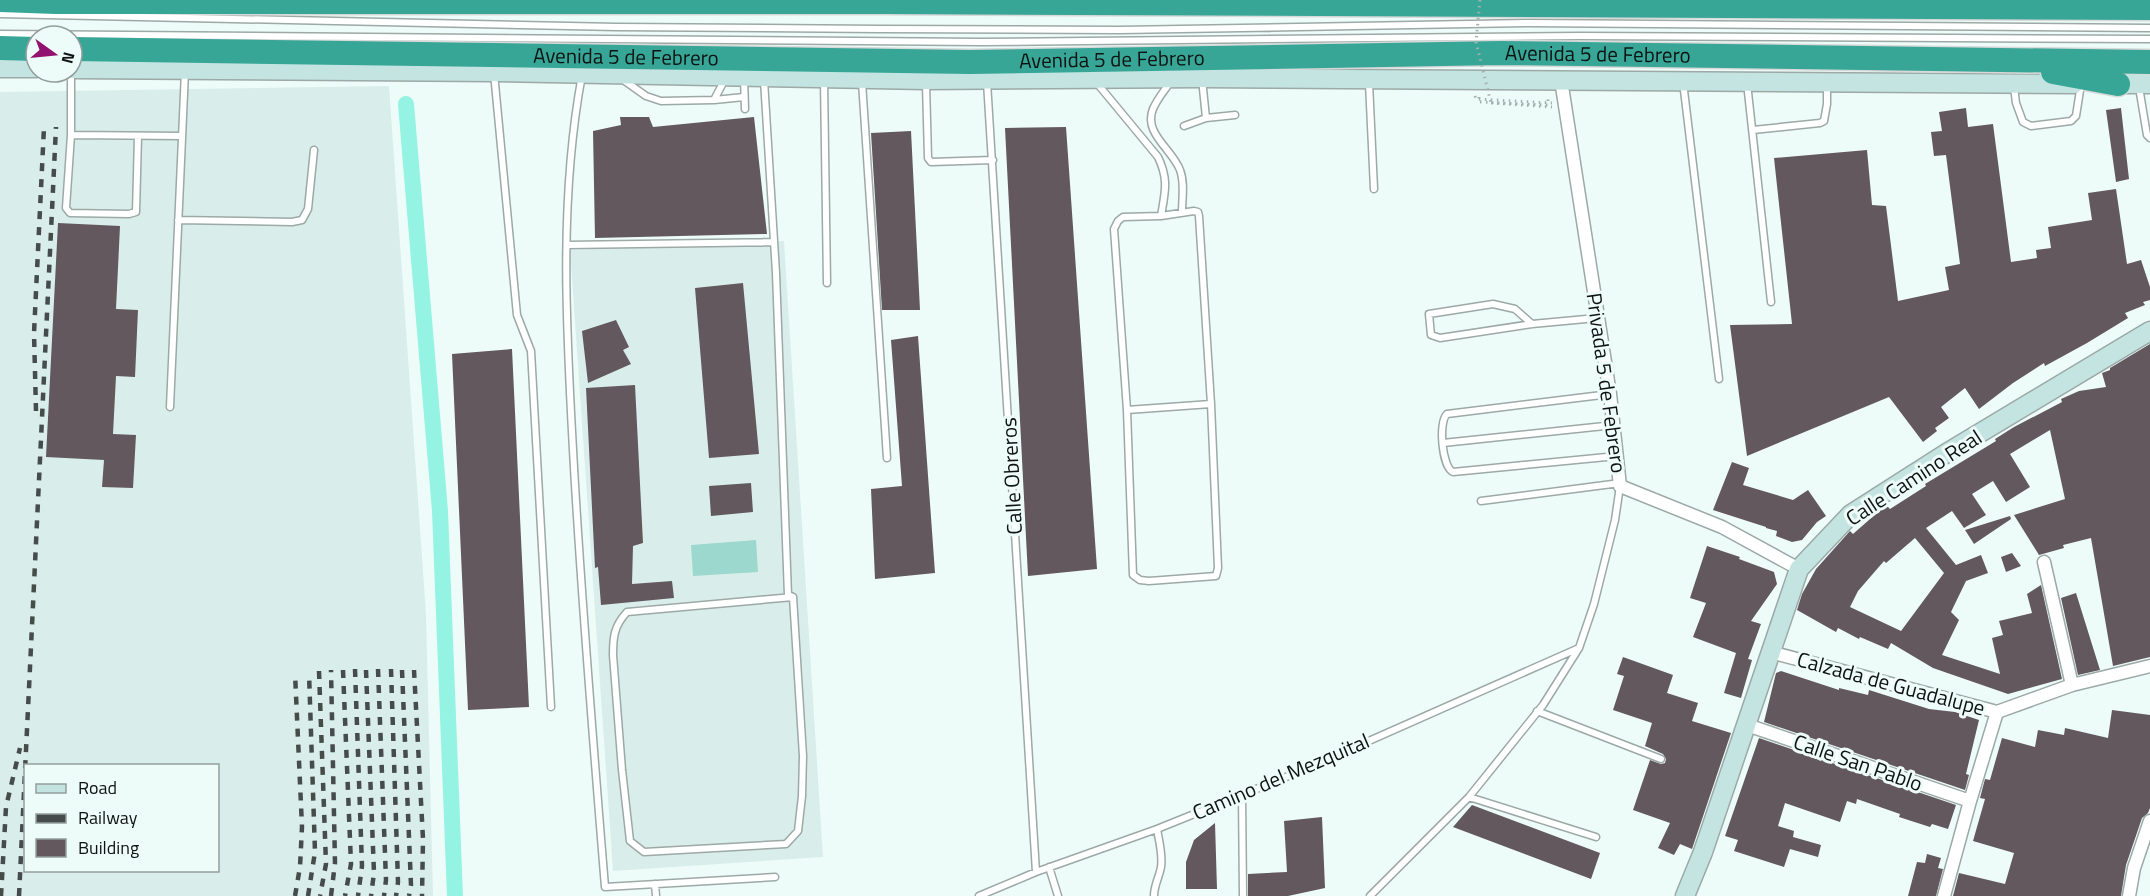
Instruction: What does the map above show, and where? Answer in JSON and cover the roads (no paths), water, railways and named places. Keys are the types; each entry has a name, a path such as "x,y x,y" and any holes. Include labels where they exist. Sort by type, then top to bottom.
{"highway":[{"path":"0,0 2150,8"},
{"path":"1971,0 2023,8"},
{"path":"0,48 24,49"},
{"name":"Avenida 5 de Febrero","path":"84,49 970,62 1501,53 2150,62"},
{"path":"1989,59 2135,84"}],"main road":[{"path":"0,68 24,69"},
{"name":"Avenida 5 de Febrero","path":"84,70 494,72 926,80 1202,78 2135,84"},
{"name":"Calle Camino Real","path":"1685,896 1703,852 1799,569 1851,514 1945,454 2150,332"}],"street":[{"name":"Privada 5 de Febrero","path":"1561,80 1610,394 1620,484"},
{"path":"1620,484 1722,527 1799,569"},
{"path":"2044,562 2072,685"},
{"name":"Calzada de Guadalupe","path":"1770,652 1997,712 2072,685 2150,666"},
{"path":"1944,896 1997,712"},
{"name":"Calle San Pablo","path":"1747,725 1970,801"},
{"path":"2129,896 2134,868 2150,821"}],"lane":[{"path":"0,14 605,27 893,29 1120,30 1530,23 2150,28"},
{"path":"0,34 982,42 1580,36 2150,39"},
{"path":"170,407 185,70"},
{"path":"494,72 517,315 531,351 551,707"},
{"path":"582,74 574,119 567,245 569,377 581,598 606,896"},
{"path":"616,75 646,96 661,101 744,97"},
{"path":"714,100 735,77 744,97 745,109"},
{"path":"763,77 774,242 789,595 793,597 803,756 798,831 786,844 644,852 630,841 625,807 613,656 613,634 618,622 627,612 793,597"},
{"path":"824,78 827,283"},
{"path":"862,78 887,458"},
{"path":"1093,78 1158,157 1164,171 1165,189 1161,216"},
{"path":"1173,78 1154,108 1150,120 1152,129 1172,155 1180,171 1183,187 1182,212"},
{"path":"1202,78 1206,118"},
{"path":"1368,79 1374,189"},
{"path":"926,80 928,158 931,162 993,160"},
{"name":"Calle Obreros","path":"987,80 1036,872"},
{"path":"1683,82 1719,379"},
{"path":"1747,82 1771,302"},
{"path":"1753,130 1824,121 1827,82"},
{"path":"2013,83 2016,103 2023,122 2031,126 2071,122 2076,116 2081,84"},
{"path":"71,84 71,135 66,208 70,213 129,214 136,212 138,136"},
{"path":"2135,84 2147,135 2150,138"},
{"path":"1184,126 1206,118 1234,115"},
{"path":"71,135 182,136"},
{"path":"178,220 292,222 302,220 308,209 314,150"},
{"path":"1194,211 1198,212 1199,216 1211,404 1218,568 1216,576 1149,581 1140,580 1132,575 1127,410 1114,229 1123,217 1161,216 1182,212 1194,211"},
{"path":"567,245 774,242"},
{"path":"1532,324 1515,309 1493,303 1429,314 1428,320 1431,335 1434,338 1440,338 1532,324 1597,318"},
{"path":"1610,394 1447,414 1443,418 1443,443 1447,466 1453,472 1617,456"},
{"path":"1127,410 1211,404"},
{"path":"1443,443 1614,425"},
{"path":"1481,501 1620,484"},
{"name":"Privada 5 de Febrero","path":"1372,895 1469,796 1543,705 1579,648 1594,603 1615,520 1620,484"},
{"name":"Camino del Mezquital","path":"979,896 1049,867 1157,829 1301,771 1579,648"},
{"path":"1537,711 1661,759"},
{"path":"1242,794 1243,896"},
{"path":"1469,796 1596,837"},
{"path":"1154,896 1154,887 1161,867 1157,829"},
{"path":"1049,867 1058,896"},
{"path":"605,887 775,877"},
{"path":"655,884 656,896"}],"waterway":[{"path":"406,104 440,511 455,896"}],"railway":[{"path":"36,411 34,333 44,127"},
{"path":"25,764 56,127"},
{"path":"355,669 362,866 358,896"},
{"path":"378,669 386,880 384,896"},
{"path":"391,669 398,882 396,896"},
{"path":"331,670 335,863 331,896"},
{"path":"343,670 351,864 345,896"},
{"path":"366,670 374,873 371,896"},
{"path":"402,670 411,885 409,896"},
{"path":"414,670 423,839 422,896"},
{"path":"319,671 326,864 320,896"},
{"path":"295,673 302,827 300,867 295,896"},
{"path":"308,896 315,852 309,673"},
{"path":"1,896 6,807 20,748"},
{"path":"19,896 24,792"}]}
